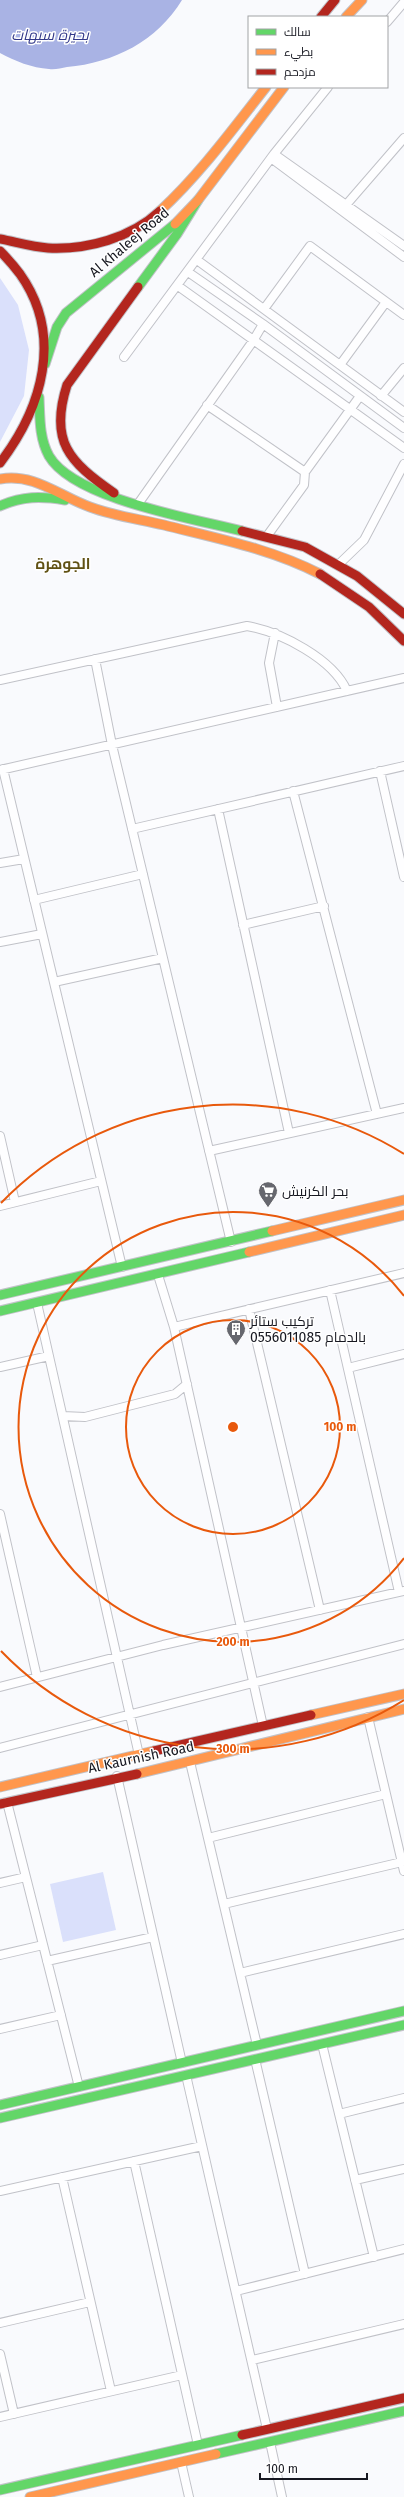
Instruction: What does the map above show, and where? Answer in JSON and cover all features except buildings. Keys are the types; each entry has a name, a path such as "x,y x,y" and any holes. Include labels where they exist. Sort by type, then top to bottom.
{"street":[{"path":"322,16 335,0"},
{"path":"347,16 362,0"},
{"path":"388,21 404,2"},
{"path":"0,239 46,248 73,247 103,242 132,231 159,214 181,193 265,88"},
{"name":"Al Khaleej Road","path":"44,365 57,327 66,313 166,233 198,200 283,88"},
{"path":"124,357 178,286 272,156 327,88"},
{"path":"346,204 404,138"},
{"path":"272,156 346,204 404,246"},
{"path":"272,156 404,257"},
{"path":"126,501 90,477 72,459 61,432 61,404 67,386 177,234 198,200"},
{"path":"264,309 310,246 404,315"},
{"path":"0,251 18,271 36,306 41,325 44,365 39,397 23,434 0,463"},
{"path":"197,260 404,412"},
{"path":"188,272 263,324 404,428"},
{"path":"178,286 404,448"},
{"path":"340,365 386,302"},
{"path":"138,504 253,341 263,324"},
{"path":"382,396 404,368"},
{"path":"267,536 304,485 305,472 360,396"},
{"path":"39,397 44,446 57,468 81,484 126,501 208,520 305,547 357,576 404,614"},
{"path":"208,405 305,472"},
{"path":"338,565 364,540 404,464"},
{"path":"0,479 14,477 36,481 78,503"},
{"path":"0,506 15,498 31,495 78,503 108,512 192,532 298,564 347,590 387,621 404,641"},
{"path":"192,532 190,525 208,520"},
{"path":"0,680 247,626 275,633 303,649 330,668 343,681 347,691"},
{"path":"275,633 269,663 277,707"},
{"path":"94,659 112,745 231,1242"},
{"path":"122,1267 54,982 1,770 404,678"},
{"path":"132,829 404,766"},
{"path":"380,771 404,877"},
{"path":"293,791 377,1114"},
{"path":"218,809 289,1133"},
{"path":"0,863 24,859"},
{"path":"34,900 143,874"},
{"path":"243,925 324,906"},
{"path":"0,942 42,934"},
{"path":"54,982 163,958"},
{"path":"209,1151 404,1108"},
{"path":"0,1136 15,1202"},
{"path":"0,1206 101,1182"},
{"path":"0,1295 231,1242 404,1200"},
{"path":"0,1311 404,1215"},
{"path":"174,1327 404,1273"},
{"path":"158,1274 174,1327 263,1726"},
{"path":"0,1687 240,1628 402,1592 330,1290"},
{"path":"37,1303 118,1657 140,1764 137,1767 92,1778 78,1785"},
{"path":"249,1309 320,1610"},
{"path":"348,1368 404,1354"},
{"path":"0,1367 49,1356"},
{"path":"63,1416 85,1417 176,1394 186,1384"},
{"path":"0,1514 37,1677"},
{"path":"0,1748 404,1644"},
{"name":"Al Kaurnish Road","path":"0,1787 404,1694"},
{"name":"Al Kaurnish Road","path":"4,1803 117,1776 190,1762 404,1708"},
{"path":"368,1717 404,1871"},
{"path":"190,1762 257,2046"},
{"path":"117,1776 182,2063"},
{"path":"208,1838 386,1794"},
{"path":"4,1803 44,1945 79,2087"},
{"path":"224,1904 402,1862"},
{"path":"0,1883 26,1877"},
{"path":"240,1973 404,1934"},
{"path":"47,1961 154,1937"},
{"path":"0,1955 44,1945"},
{"path":"0,2105 404,2011"},
{"path":"0,2029 61,2015"},
{"path":"0,2118 404,2025"},
{"path":"322,2044 374,2257"},
{"path":"186,2075 226,2053"},
{"path":"255,2059 305,2274"},
{"path":"186,2075 268,2429"},
{"path":"339,2114 404,2098"},
{"path":"0,2191 202,2146"},
{"path":"134,2161 198,2445"},
{"path":"355,2180 404,2169"},
{"path":"62,2177 111,2391"},
{"path":"236,2291 404,2249"},
{"path":"0,2323 90,2302"},
{"path":"252,2360 404,2324"},
{"path":"0,2354 14,2414"},
{"path":"0,2417 182,2375"},
{"path":"0,2490 404,2398"},
{"path":"30,2497 404,2411"},
{"path":"181,2462 268,2429"},
{"path":"270,2442 282,2497"},
{"path":"181,2462 190,2497"}],"shaded area":[{"path":"0,278 18,305 29,350 24,396 0,442"},
{"path":"103,1872 116,1930 63,1942 50,1884"}],"water":[{"name":"بحيرة سيهات","path":"0,0 182,0 160,27 133,47 101,61 54,69 30,66 0,53"}],"traffic: fast":[{"path":"138,287 177,234 198,200"},
{"path":"45,364 57,327 66,313 175,224"},
{"path":"39,397 43,442 49,456 63,471 83,484 137,505 242,531"},
{"path":"0,506 16,500 32,498 65,500"},
{"path":"0,1295 272,1231"},
{"path":"0,1311 249,1252"},
{"path":"0,2105 404,2011"},
{"path":"0,2118 404,2025"},
{"path":"216,2454 404,2411"},
{"path":"0,2490 242,2435"}],"traffic: slow":[{"path":"347,16 362,0"},
{"path":"160,211 202,167 265,88"},
{"path":"175,224 198,200 283,88"},
{"path":"0,479 13,478 36,482 99,510 244,545 302,565 320,574"},
{"path":"272,1231 404,1200"},
{"path":"249,1252 404,1215"},
{"path":"311,1715 404,1694"},
{"path":"137,1774 404,1709"},
{"path":"0,1787 154,1751"},
{"path":"30,2497 216,2454"}],"traffic: jam":[{"path":"322,16 335,0"},
{"path":"0,239 30,246 48,248 78,247 122,235 136,228 160,211"},
{"path":"0,251 20,274 33,298 41,322 44,347 42,371 36,395 27,419 15,442 0,463"},
{"path":"114,493 98,482 75,460 67,448 62,436 60,421 62,404 67,385 138,287"},
{"path":"242,531 305,547 357,576 404,614"},
{"path":"320,574 369,607 404,641"},
{"path":"154,1751 311,1715"},
{"path":"0,1804 137,1774"},
{"path":"242,2435 404,2398"}],"place":[{"name":"بحر الكرنيش","path":"268,1208"},
{"name":"تركيب ستائر بالدمام 0556011085","path":"236,1346"}],"district":[{"name":"الجوهرة","path":"63,564"}]}
